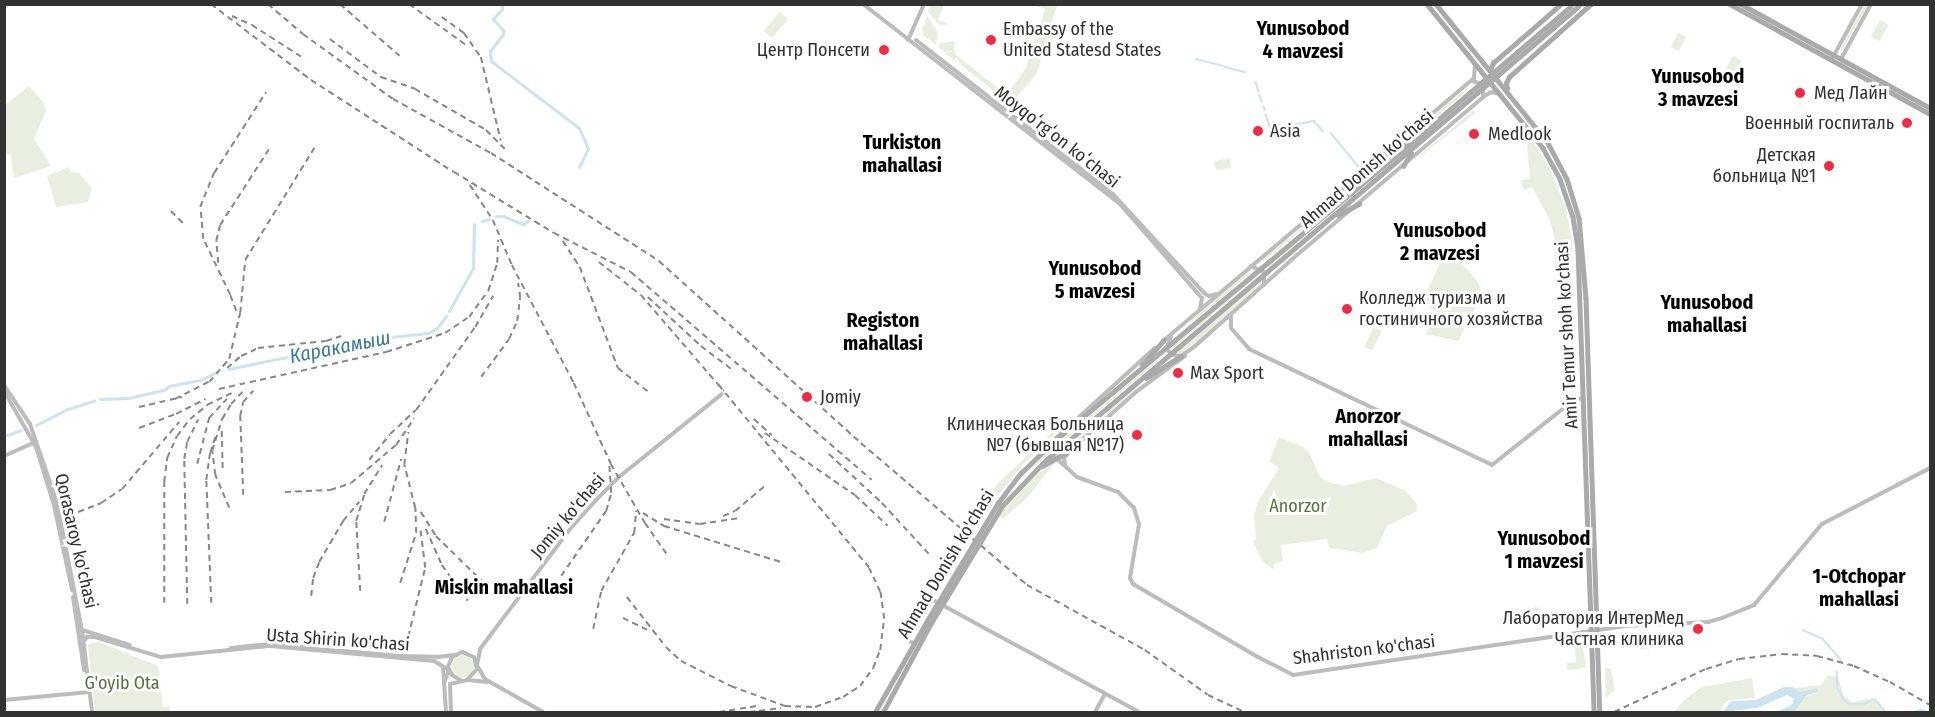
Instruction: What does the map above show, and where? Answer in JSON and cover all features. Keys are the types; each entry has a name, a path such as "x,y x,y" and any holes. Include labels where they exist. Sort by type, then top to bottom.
{"main road":[{"name":"Moyqoʻrgʻon koʻchasi","path":"863,4 1123,207 1202,298 1202,305 1195,313"},
{"path":"908,40 924,4"},
{"name":"Amir Temur shoh ko'chasi","path":"1428,4 1543,148 1560,178 1573,217 1578,258 1596,711"},
{"name":"Amir Temur shoh ko'chasi","path":"1436,4 1541,132 1563,169 1579,218 1584,257 1598,600 1596,711"},
{"path":"1490,70 1493,63 1561,4"},
{"name":"Ahmad Donish ko'chasi","path":"1000,504 1170,354 1413,148 1434,126 1572,7 1580,4"},
{"path":"1508,92 1506,83 1509,77 1591,4"},
{"path":"1730,4 1750,12 1930,114"},
{"path":"1742,4 1750,12"},
{"path":"1833,58 1862,4"},
{"path":"1841,59 1871,4"},
{"path":"908,40 916,40 913,33"},
{"path":"1456,40 1458,36 1462,36"},
{"name":"Moyqoʻrgʻon koʻchasi","path":"916,40 1113,194 1205,295 1210,296 1219,292"},
{"path":"1833,58 1841,59 1930,108"},
{"path":"1469,83 1476,75 1474,62"},
{"path":"1469,83 1476,81 1483,84 1485,91 1483,98"},
{"name":"Ahmad Donish ko'chasi","path":"883,712 929,622 1021,473 1081,412 1219,292 1469,83"},
{"name":"Ahmad Donish ko'chasi","path":"1181,356 1483,98 1491,92 1501,94"},
{"name":"Ahmad Donish ko'chasi","path":"1052,443 1421,133 1434,126"},
{"path":"1386,153 1421,133"},
{"path":"1403,166 1413,148"},
{"path":"1330,219 1359,204"},
{"path":"1578,258 1584,257"},
{"path":"1251,266 1260,268 1265,274 1262,288"},
{"path":"1231,314 1229,322 1233,332"},
{"path":"1580,322 1587,321"},
{"path":"1215,328 1224,326 1253,351 1492,465 1574,400 1583,398"},
{"name":"Ahmad Donish ko'chasi","path":"1166,348 1177,329"},
{"path":"1132,376 1164,340"},
{"path":"1065,466 1064,458 1071,450 1136,392 1194,347"},
{"path":"1166,348 1170,354 1181,356"},
{"path":"1131,388 1181,356"},
{"name":"Qorasaroy ko'chasi","path":"4,385 27,425 27,434 34,441"},
{"name":"Qorasaroy ko'chasi","path":"4,391 32,430 54,505 83,635 91,712"},
{"name":"Jomiy ko'chasi","path":"480,649 595,501 621,476 722,394"},
{"path":"24,443 27,434"},
{"path":"4,454 24,443 34,441"},
{"path":"4,454 34,441"},
{"path":"1035,471 1071,450"},
{"path":"1056,458 1065,466"},
{"name":"Shahriston ko'chasi","path":"1065,466 1080,479 1122,495 1136,512 1138,532 1130,578 1144,590 1291,674 1634,625 1710,621 1752,606 1822,524 1930,468"},
{"path":"914,643 907,639 907,634 924,606 933,600 1139,712"},
{"path":"1591,601 1598,600"},
{"name":"Ahmad Donish ko'chasi","path":"874,712 914,643 929,622"},
{"name":"Usta Shirin ko'chasi","path":"83,635 106,636 162,655 270,644 438,657 454,655"},
{"name":"Usta Shirin ko'chasi","path":"83,635 105,639 161,657 270,646 434,661 449,670"},
{"path":"444,683 449,670 449,662 454,655 462,652 470,654 480,649"},
{"path":"451,712 450,684 465,680 475,674 480,649"},
{"path":"470,654 482,675 494,685"},
{"path":"443,666 446,712"},
{"path":"449,670 454,678 481,680 543,712"},
{"path":"4,700 88,692"},
{"path":"1095,712 1105,694"}],"green space":[{"path":"931,4 944,5 938,20 947,23 946,25 939,25 928,12"},
{"path":"1033,5 1057,5 1037,73 1011,104 1004,98 1026,68 1045,9"},
{"path":"1864,5 1868,5 1841,52 1841,48"},
{"path":"780,12 788,19 772,38 764,31"},
{"path":"927,16 938,32 936,45 924,36 922,30"},
{"path":"1880,20 1889,25 1880,41 1871,37"},
{"path":"1678,33 1686,37 1679,51 1671,47"},
{"path":"954,41 955,54 1003,92 1000,96 961,65 956,57 955,61 945,53 953,51 944,52 938,47 940,43"},
{"path":"1733,56 1742,61 1730,82 1721,77"},
{"path":"29,86 44,103 46,111 34,139 51,166 14,178 11,155 5,153 5,105"},
{"path":"1463,91 1465,93 1431,121 1401,142"},
{"path":"1474,110 1476,113 1418,158 1419,156"},
{"path":"1428,130 1268,268 1266,266"},
{"path":"1532,139 1551,171 1566,209 1572,240 1573,274 1556,274 1554,236 1550,220 1532,187 1525,190 1522,186 1521,180 1530,179 1527,145"},
{"path":"1397,150 1263,262 1262,260"},
{"path":"1230,158 1231,168 1216,170 1214,161"},
{"path":"69,167 70,172 79,173 92,188 88,202 56,207 47,176"},
{"path":"1450,252 1476,279 1480,287 1478,302 1458,341 1426,334 1437,311 1421,304 1445,253"},
{"path":"1255,269 1181,332 1205,307 1240,277"},
{"path":"1257,274 1258,276 1171,350 1169,348"},
{"path":"1263,279 1260,285 1199,340 1180,354 1174,355"},
{"path":"1374,327 1382,331 1372,351 1364,347"},
{"path":"1166,354 1023,476 1056,444"},
{"path":"1170,365 1075,445 1073,443 1133,390"},
{"path":"1058,427 1060,429 1027,460 987,509 981,504 999,482"},
{"name":"Anorzor","path":"1279,437 1303,447 1310,454 1320,477 1328,482 1344,486 1376,478 1406,491 1417,504 1417,511 1387,526 1377,548 1363,553 1329,548 1327,539 1281,545 1283,561 1274,564 1274,570 1263,562 1253,542 1256,539 1254,517 1257,503 1279,468 1269,461"},
{"path":"1056,461 1028,497 1003,519 999,516 1036,475"},
{"path":"1538,607 1541,622 1525,625 1522,610"},
{"path":"1582,638 1586,668 1567,670 1567,663 1576,662 1574,639"},
{"path":"1659,640 1660,647 1640,650 1639,643"},
{"name":"G'oyib Ota","path":"99,642 158,666 163,707 169,706 170,712 95,712 88,644"},
{"path":"463,655 471,658 474,666 471,674 463,677 455,674 452,666 455,658"},
{"path":"1605,667 1611,669 1615,690 1606,698"},
{"path":"1828,675 1838,677 1844,696 1852,702 1875,698 1887,712 1794,712 1803,698 1814,694 1817,688 1799,692 1793,688 1821,685"},
{"path":"1752,678 1755,698 1729,700 1723,704 1722,712 1674,712 1683,701 1702,687"}],"water":[{"path":"1784,687 1793,687 1799,692 1817,688 1818,691 1806,696 1794,712 1775,712 1792,705 1794,699 1787,695 1757,708 1723,712 1731,701 1756,700"}],"waterway":[{"name":"Каракамыш","path":"502,4 502,9 493,19 503,30 503,34 490,51 491,61 579,128 588,148 579,167"},
{"path":"1196,59 1224,66"},
{"path":"1225,67 1245,72"},
{"path":"1256,82 1259,92"},
{"path":"1260,95 1262,102"},
{"path":"1264,106 1265,110"},
{"path":"1266,114 1271,129"},
{"path":"1277,128 1314,121 1323,131"},
{"path":"1331,133 1359,167"},
{"name":"Каракамыш","path":"496,216 503,216 523,224 528,221"},
{"name":"Каракамыш","path":"482,221 489,219"},
{"name":"Каракамыш","path":"449,311 473,268 474,224"},
{"name":"Каракамыш","path":"228,369 381,338 428,333 437,328 446,316"},
{"name":"Каракамыш","path":"100,399 128,398 164,390 169,386 200,380 217,372"},
{"name":"Каракамыш","path":"36,425 68,409 95,400"},
{"name":"Каракамыш","path":"4,436 21,430"},
{"path":"1803,630 1823,639 1841,660"},
{"path":"1837,671 1838,688 1844,700 1849,704 1864,704 1875,699 1886,712"},
{"path":"1913,712 1921,710 1927,712"}],"railway":[{"path":"211,4 311,80 454,172 554,233 631,272 872,480"},
{"path":"268,4 303,34 393,99 491,153 659,261 861,443 1027,585 1145,650 1208,695 1244,712"},
{"path":"340,4 400,56"},
{"path":"409,4 466,45"},
{"path":"232,16 252,25 305,59"},
{"path":"442,17 464,33 481,57 501,141"},
{"path":"330,39 381,77 415,89 486,130 506,150"},
{"path":"236,311 203,239 200,207 214,173 266,92"},
{"path":"175,399 209,382 229,359 240,313 245,260 316,145"},
{"path":"218,263 216,241 220,225 269,149"},
{"path":"470,185 493,220 512,265 574,383 611,464 645,523 667,554"},
{"path":"171,211 183,223"},
{"path":"219,389 386,352 445,333 469,317 488,291 497,263 498,240"},
{"path":"563,241 580,267 618,368 649,392"},
{"path":"599,262 641,295 724,391"},
{"path":"481,377 509,339 517,321 520,298 518,283"},
{"path":"369,460 390,434 416,410 475,327 493,296"},
{"path":"648,297 701,346 734,371"},
{"path":"227,368 241,356 258,348 326,341 341,336"},
{"path":"627,597 666,647 681,661 731,686 785,706 815,707 843,697 860,686 873,668 880,650 884,619 880,592 869,568 718,385"},
{"path":"229,508 215,475 212,451 222,419 231,404 245,389"},
{"path":"243,495 240,416 243,402 253,391"},
{"path":"164,603 164,482 167,458 177,436 190,419 207,405 234,392"},
{"path":"139,407 182,397"},
{"path":"139,428 176,414 205,399"},
{"path":"197,464 209,418 227,399"},
{"path":"285,492 330,490 351,483 396,445 414,418"},
{"path":"187,604 184,459 187,442 198,419"},
{"path":"754,419 772,435"},
{"path":"78,512 101,503 122,489 179,422"},
{"path":"222,431 223,473"},
{"path":"400,583 416,533 415,508 404,465 408,432"},
{"path":"765,433 855,495 888,526"},
{"path":"211,603 206,480 210,453 216,434"},
{"path":"829,454 882,503 929,554"},
{"path":"384,522 401,459"},
{"path":"561,576 606,511 611,493 609,464"},
{"path":"360,591 356,521 364,494 382,465"},
{"path":"723,516 735,511 764,487"},
{"path":"311,596 313,578 319,562 343,521 359,502"},
{"path":"593,629 601,591 634,533 636,511"},
{"path":"421,512 436,536 482,581"},
{"path":"643,513 664,526 784,563"},
{"path":"664,519 700,524 740,518"},
{"path":"408,637 425,568 420,528"},
{"path":"426,529 442,565 468,601"},
{"path":"623,618 650,631"},
{"path":"1614,712 1706,669 1739,659 1782,654 1817,656 1854,666 1890,682 1930,705"},
{"path":"719,712 757,706"},
{"path":"749,712 781,708"}],"place":[{"name":"Embassy of the United Statesd States","path":"991,40"},
{"name":"Центр Понсети","path":"884,50"},
{"name":"Мед Лайн","path":"1800,93"},
{"name":"Военный госпиталь","path":"1907,123"},
{"name":"Asia","path":"1258,131"},
{"name":"Medlook","path":"1474,134"},
{"name":"Детская больница №1","path":"1829,166"},
{"name":"Колледж туризма и гостиничного хозяйства","path":"1347,309"},
{"name":"Max Sport","path":"1178,373"},
{"name":"Jomiy","path":"807,397"},
{"name":"Клиническая Больница №7 (бывшая №17)","path":"1137,435"},
{"name":"Лаборатория ИнтерМед Частная клиника","path":"1698,629"}],"district":[{"name":"Yunusobod 4 mavzesi","path":"1303,40"},
{"name":"Yunusobod 3 mavzesi","path":"1698,88"},
{"name":"Turkiston mahallasi","path":"902,154"},
{"name":"Yunusobod 2 mavzesi","path":"1440,242"},
{"name":"Yunusobod 5 mavzesi","path":"1095,280"},
{"name":"Yunusobod mahallasi","path":"1707,314"},
{"name":"Registon mahallasi","path":"883,332"},
{"name":"Anorzor mahallasi","path":"1368,428"},
{"name":"Yunusobod 1 mavzesi","path":"1544,550"},
{"name":"Miskin mahallasi","path":"504,587"},
{"name":"1-Otchopar mahallasi","path":"1859,588"}]}
